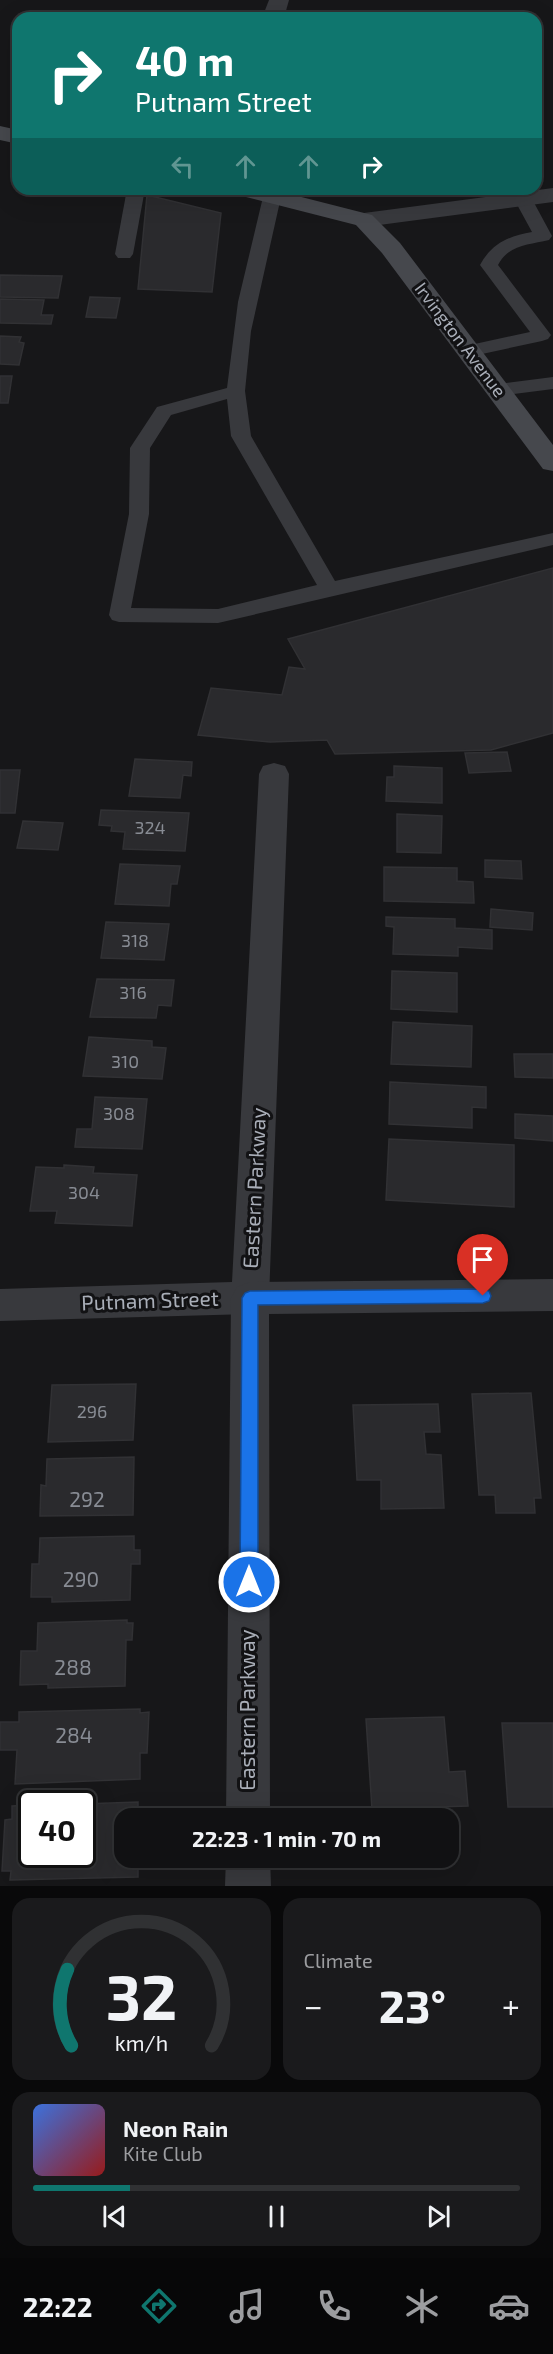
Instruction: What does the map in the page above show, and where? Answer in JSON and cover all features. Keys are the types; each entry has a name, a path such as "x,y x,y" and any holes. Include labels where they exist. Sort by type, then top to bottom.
{"main road":[{"path":"264,195 364,220"},
{"name":"Irvington Avenue","path":"364,220 391,248 553,463"}],"street":[{"path":"364,220 516,195"},
{"name":"Eastern Parkway","path":"248,1808 250,1298 274,774"},
{"name":"Putnam Street","path":"0,1305 250,1298 553,1295"},
{"path":"248,1868 248,1886"}],"lane":[{"path":"124,254 135,195"},
{"path":"468,351 542,335 489,266 493,255 503,247 520,239 543,236 522,195"},
{"path":"272,197 247,302 236,391 242,436 329,590"},
{"path":"498,390 553,383"},
{"path":"236,391 164,411 140,448 139,514 119,615 218,616 553,539"}],"building":[{"path":"147,195 221,213 212,292 138,289"},
{"path":"0,275 62,276 58,298 0,297"},
{"path":"90,297 120,298 116,318 86,317"},
{"path":"0,299 44,300 41,315 53,315 51,324 0,323"},
{"path":"0,336 21,337 19,342 24,343 19,365 0,364"},
{"path":"0,376 12,376 8,403 0,403"},
{"path":"553,568 553,733 491,750 335,754 327,740 270,742 198,735 211,688 282,695 289,667 305,669 288,639"},
{"path":"507,752 511,771 469,773 465,753"},
{"path":"135,759 192,762 191,776 183,775 180,798 129,796"},
{"path":"394,766 442,768 442,803 386,801 387,777 394,777"},
{"path":"0,770 20,770 15,813 0,813"},
{"path":"101,810 189,813 185,851 123,849 125,832 111,831 112,826 99,825"},
{"path":"397,814 442,816 441,853 397,852"},
{"path":"23,821 63,823 58,850 17,848"},
{"path":"485,860 521,861 522,879 485,877"},
{"path":"120,864 180,866 177,884 171,884 169,906 115,904"},
{"path":"384,867 457,868 457,881 473,882 474,903 384,901"},
{"path":"491,909 533,913 532,930 490,927"},
{"path":"386,917 455,919 455,928 492,930 492,949 458,947 458,956 393,954 394,927 386,926"},
{"path":"106,922 169,924 164,960 101,958"},
{"path":"392,971 457,973 457,1012 391,1009"},
{"path":"97,979 174,980 171,1006 158,1005 156,1018 90,1017"},
{"path":"393,1022 472,1026 471,1067 391,1064"},
{"path":"89,1037 152,1041 152,1047 166,1048 162,1079 83,1076"},
{"path":"514,1054 553,1054 553,1078 515,1077"},
{"path":"390,1082 486,1087 486,1108 472,1107 472,1128 389,1124"},
{"path":"95,1097 147,1099 142,1149 75,1147 77,1129 92,1129"},
{"path":"515,1114 553,1116 553,1141 515,1138"},
{"path":"389,1139 514,1145 514,1207 386,1200"},
{"path":"64,1165 94,1167 93,1173 137,1175 132,1226 55,1223 57,1211 30,1211 36,1167 64,1168"},
{"path":"136,1384 133,1440 48,1442 52,1385"},
{"path":"531,1393 541,1498 534,1498 535,1513 496,1513 495,1495 479,1495 472,1394"},
{"path":"438,1404 440,1432 424,1432 426,1454 441,1455 444,1508 381,1509 381,1480 357,1480 353,1405"},
{"path":"134,1457 133,1515 40,1516 41,1485 46,1486 47,1459"},
{"path":"134,1536 134,1550 140,1550 140,1564 131,1564 130,1600 52,1602 52,1597 31,1597 32,1564 39,1564 40,1538"},
{"path":"127,1620 127,1623 133,1623 132,1640 126,1640 125,1686 48,1688 48,1684 20,1685 21,1651 37,1651 38,1623"},
{"path":"140,1709 140,1713 149,1712 147,1753 140,1753 140,1779 15,1784 17,1750 0,1750 0,1722 19,1722 19,1712"},
{"path":"444,1717 449,1772 465,1771 468,1806 372,1808 366,1719"},
{"path":"502,1723 553,1723 553,1807 508,1807"},
{"path":"138,1802 138,1808 114,1808 114,1868 138,1868 138,1877 10,1880 11,1871 2,1871 5,1820 12,1819 12,1806 18,1806 18,1868 96,1868 96,1804"}],"route":[{"path":"249,1582 250,1298 483,1296"}]}
